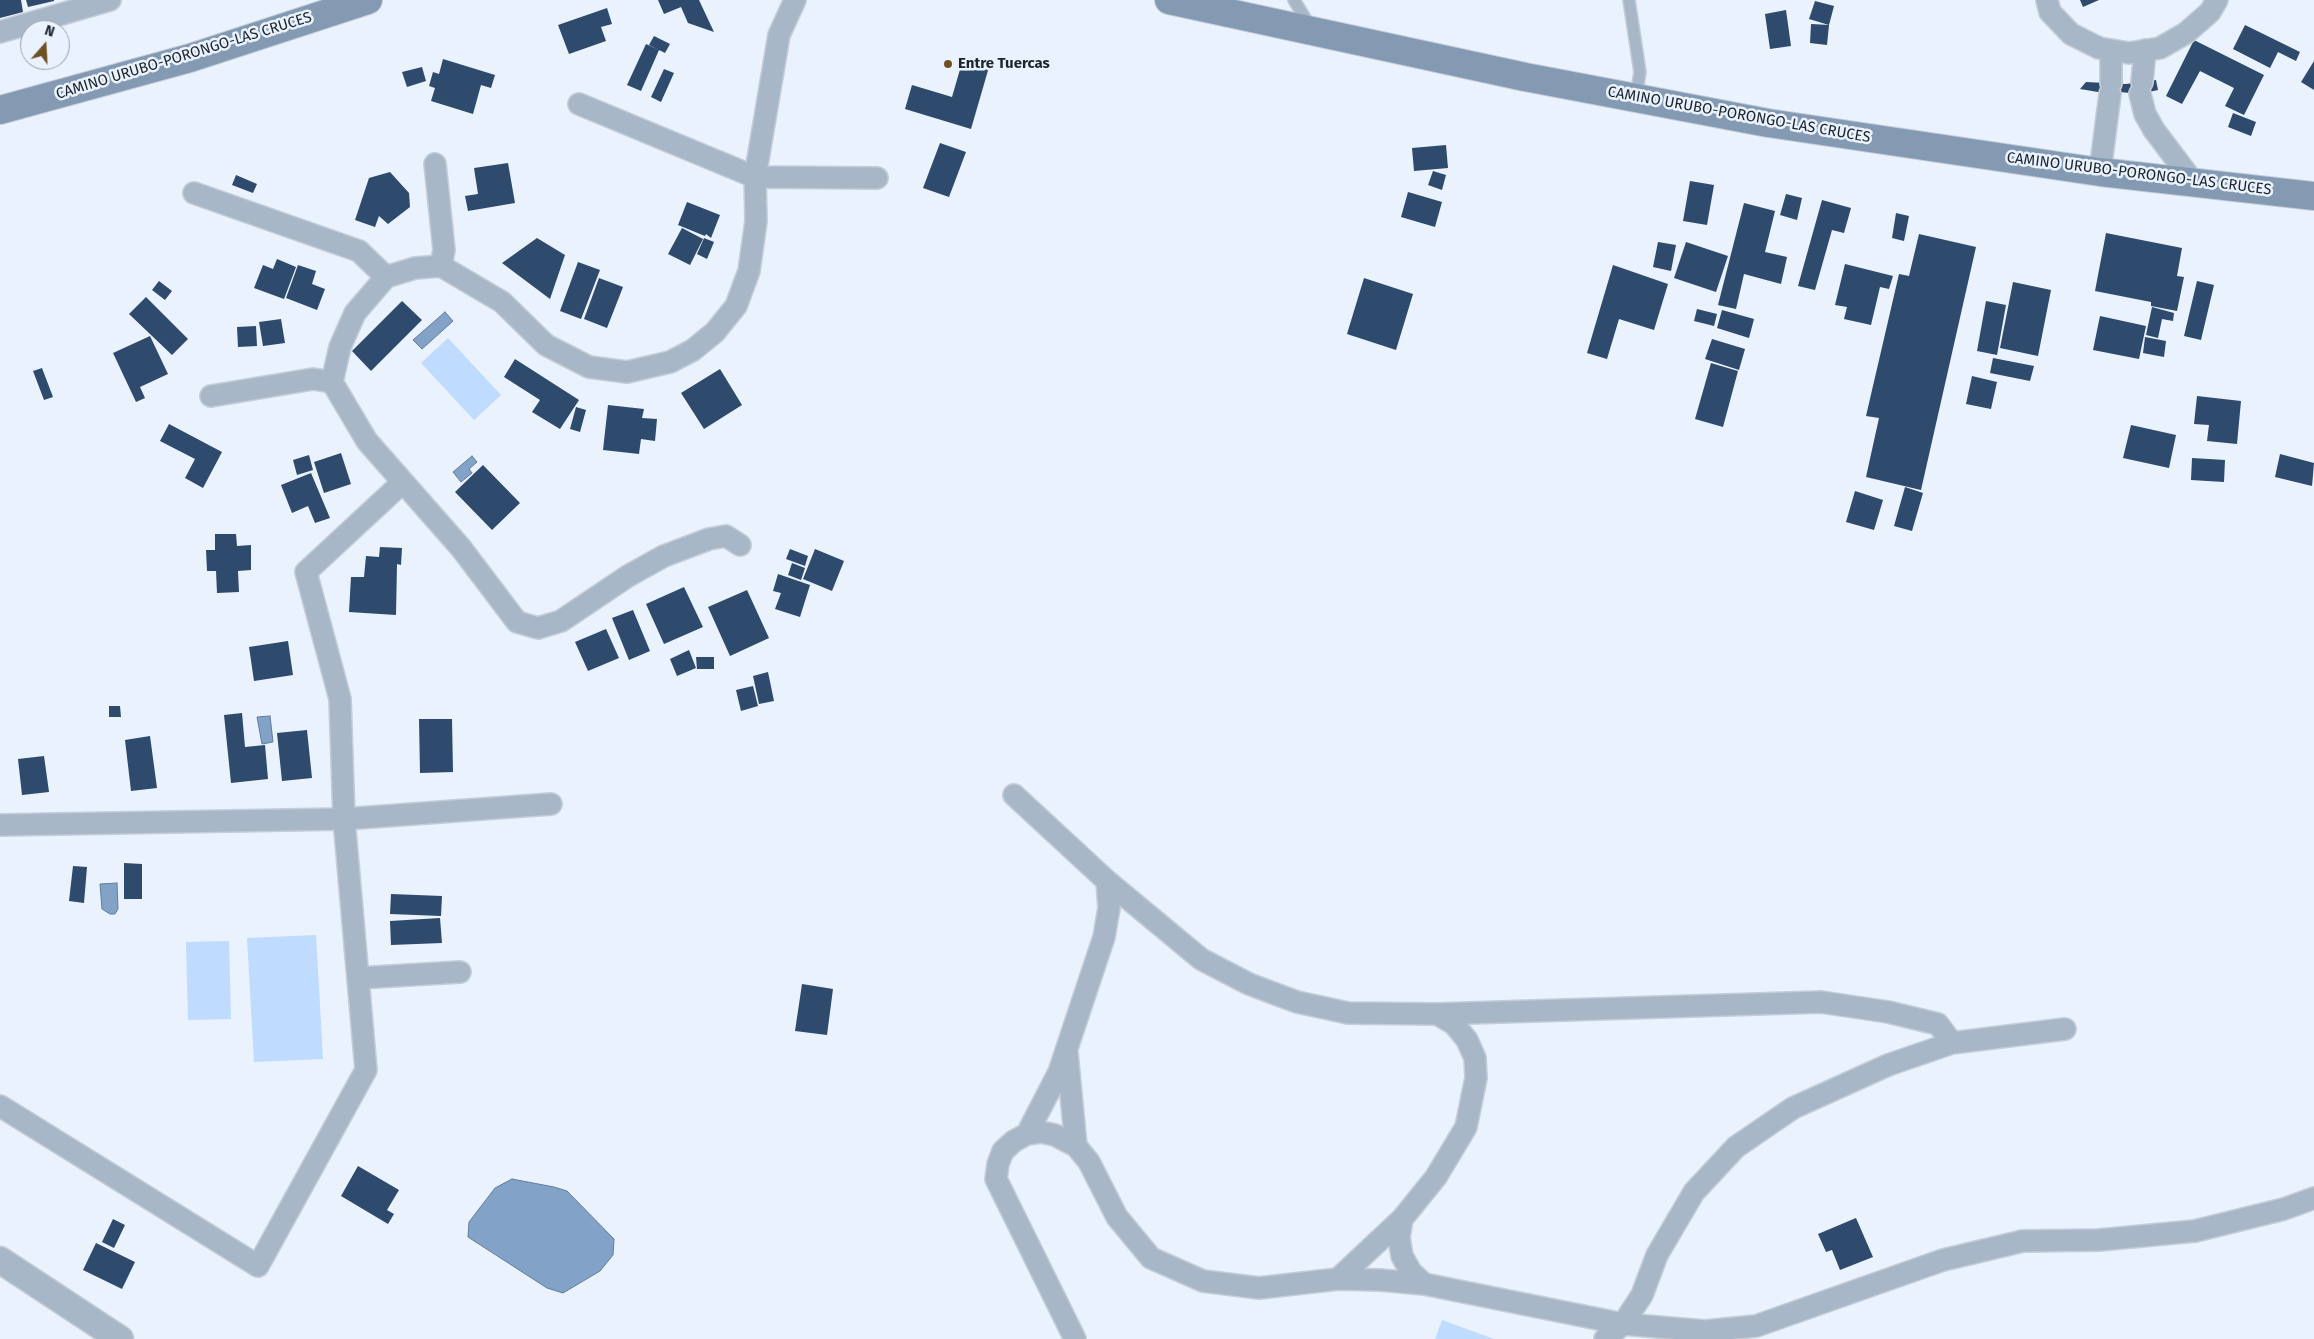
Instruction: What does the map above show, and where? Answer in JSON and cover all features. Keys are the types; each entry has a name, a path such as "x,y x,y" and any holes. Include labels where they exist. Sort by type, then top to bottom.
{"main road":[{"name":"CAMINO URUBO-PORONGO-LAS CRUCES","path":"0,110 190,58 322,7 368,0"},
{"name":"CAMINO URUBO-PORONGO-LAS CRUCES","path":"1169,0 1525,77 1768,123 2100,172 2314,196"}],"street":[{"path":"0,32 110,0"},
{"path":"740,545 726,536 709,539 664,556 628,576 560,621 538,628 517,622 461,548 368,440 332,382 340,347 355,313 386,277 415,268 441,266 502,302 546,345 589,367 627,372 670,362 693,350 715,332 736,306 749,271 756,221 755,177 779,35 795,0"},
{"path":"2047,0 2050,12 2071,34 2099,48 2129,52 2160,48 2186,34 2210,12 2218,0"},
{"path":"2100,172 2111,88 2111,50"},
{"path":"2145,50 2141,88 2145,114 2154,130 2194,183"},
{"path":"579,104 755,177 877,178"},
{"path":"434,164 444,250 441,266"},
{"path":"194,193 359,250 386,277"},
{"path":"211,396 313,379 332,382"},
{"path":"0,1106 258,1266 366,1070 344,819 340,699 306,572 403,482"},
{"path":"1014,795 1108,881 1201,959 1249,984 1297,1002 1348,1013 1437,1014 1822,1002 1888,1012 1938,1024 1952,1043"},
{"path":"0,826 344,819 552,804"},
{"path":"1027,1134 1059,1072 1104,937 1109,908 1108,881"},
{"path":"358,978 460,972"},
{"path":"1338,1279 1402,1220 1436,1177 1466,1127 1476,1078 1475,1058 1467,1040 1454,1024 1437,1014"},
{"path":"1605,1339 1623,1324 1642,1295 1657,1255 1694,1192 1736,1147 1793,1108 1888,1065 1952,1043 2065,1030"},
{"path":"1067,1051 1076,1146"},
{"path":"1076,1339 996,1179 998,1164 1003,1151 1014,1141 1027,1134 1041,1132 1055,1135 1076,1146 1089,1162 1116,1217 1151,1258 1203,1281 1259,1288 1338,1279 1424,1284 1623,1324 1704,1331 1756,1326 1943,1260 2022,1241 2099,1240 2195,1231 2284,1209 2314,1198"},
{"path":"1402,1220 1399,1238 1402,1256 1411,1272 1424,1284"},
{"path":"0,1260 120,1339"}],"lane":[{"path":"1294,0 1312,30"},
{"path":"1629,0 1640,72 1636,97"}],"shaded area":[{"path":"445,312 453,321 422,349 413,340"},
{"path":"448,338 501,395 474,420 421,363"},
{"path":"472,456 477,462 469,469 472,473 461,482 453,472"},
{"path":"270,716 273,742 262,744 257,717"},
{"path":"117,883 118,909 115,914 110,914 102,909 100,884"},
{"path":"316,935 323,1059 254,1062 247,938"},
{"path":"229,941 231,1019 188,1020 186,942"},
{"path":"512,1179 567,1191 614,1239 613,1255 600,1271 563,1293 547,1288 468,1237 469,1222 495,1188"},
{"path":"1442,1320 1494,1339 1435,1339"}],"building":[{"path":"0,0 21,0 23,12 0,18"},
{"path":"26,0 54,0 54,1 28,7"},
{"path":"658,0 699,0 714,32 688,23 681,7 664,14"},
{"path":"2080,0 2099,0 2083,7"},
{"path":"1815,1 1834,6 1829,25 1809,19"},
{"path":"607,8 612,24 601,27 606,41 569,54 558,25"},
{"path":"1786,10 1791,46 1770,49 1765,14"},
{"path":"1811,24 1829,25 1827,45 1810,43"},
{"path":"2245,25 2300,52 2296,61 2278,52 2270,68 2233,49"},
{"path":"654,36 670,44 665,53 649,45"},
{"path":"2194,40 2264,75 2244,115 2225,106 2234,88 2200,71 2182,104 2166,96"},
{"path":"646,44 659,50 641,91 627,85"},
{"path":"443,59 495,75 491,88 481,85 473,114 431,101 435,88 429,86 433,72 439,74"},
{"path":"963,59 989,67 971,129 905,109 912,85 952,97"},
{"path":"2314,61 2314,90 2301,82"},
{"path":"422,67 426,81 407,87 402,72"},
{"path":"664,69 674,73 661,102 651,97"},
{"path":"2156,80 2158,90 2140,94 2120,92 2110,94 2080,89 2086,82 2126,84"},
{"path":"2233,113 2256,122 2251,136 2228,127"},
{"path":"940,143 966,152 949,197 923,188"},
{"path":"1446,145 1448,168 1414,171 1412,148"},
{"path":"508,163 515,203 468,211 465,196 478,194 474,168"},
{"path":"1433,171 1446,175 1442,190 1428,185"},
{"path":"390,172 409,193 410,207 388,224 379,216 375,227 355,220 369,178"},
{"path":"236,175 257,184 253,193 232,185"},
{"path":"1690,181 1714,185 1707,225 1683,221"},
{"path":"1408,192 1442,202 1435,227 1401,217"},
{"path":"1786,194 1802,198 1797,220 1780,215"},
{"path":"1822,200 1851,208 1844,233 1832,230 1815,290 1798,286"},
{"path":"687,202 720,215 711,238 706,234 705,236 678,225"},
{"path":"1744,203 1775,211 1765,252 1787,257 1781,284 1744,274 1736,309 1718,305"},
{"path":"1896,213 1909,216 1904,241 1892,238"},
{"path":"682,228 703,239 690,265 668,254"},
{"path":"2106,233 2182,248 2177,276 2184,277 2177,311 2151,306 2151,302 2095,291"},
{"path":"1919,234 1976,247 1921,490 1866,477 1879,418 1866,416 1899,274 1909,276"},
{"path":"537,238 565,255 550,299 502,263"},
{"path":"704,238 714,242 707,259 697,254"},
{"path":"1658,242 1676,245 1671,271 1653,267"},
{"path":"1686,242 1728,256 1716,292 1674,278"},
{"path":"277,259 296,267 284,299 254,288 263,265 273,269"},
{"path":"578,262 600,270 581,319 560,311"},
{"path":"1845,264 1893,276 1889,289 1880,287 1871,325 1844,319 1847,307 1835,305"},
{"path":"298,265 316,271 312,284 325,289 317,310 286,298"},
{"path":"1613,265 1668,284 1654,330 1619,319 1607,359 1587,353"},
{"path":"599,278 623,287 607,328 584,319"},
{"path":"1364,278 1413,294 1396,350 1347,334"},
{"path":"159,281 172,291 165,300 152,290"},
{"path":"2197,281 2214,285 2201,340 2184,336"},
{"path":"2013,282 2051,290 2038,356 2000,348"},
{"path":"146,297 188,339 172,355 129,314"},
{"path":"402,301 422,320 371,371 352,351"},
{"path":"1986,301 2006,305 1997,355 1977,351"},
{"path":"2152,307 2174,313 2173,321 2162,319 2158,338 2146,335"},
{"path":"1697,309 1717,314 1714,326 1694,321"},
{"path":"1722,310 1754,319 1749,338 1717,328"},
{"path":"2100,316 2146,326 2139,359 2093,350"},
{"path":"281,319 285,343 263,346 259,322"},
{"path":"256,326 257,346 238,347 237,327"},
{"path":"150,336 168,374 140,387 145,398 136,402 113,353"},
{"path":"2145,337 2166,341 2164,357 2143,353"},
{"path":"1712,339 1745,349 1739,370 1705,359"},
{"path":"1993,358 2034,366 2030,381 1990,373"},
{"path":"515,359 579,400 560,429 532,412 540,400 504,377"},
{"path":"1711,363 1738,371 1723,427 1695,419"},
{"path":"42,368 53,397 44,400 33,371"},
{"path":"720,369 742,405 704,429 681,393"},
{"path":"1972,376 1997,382 1991,409 1966,404"},
{"path":"2197,396 2241,401 2237,444 2207,441 2209,425 2194,424"},
{"path":"608,405 644,409 642,418 657,419 655,441 641,439 639,454 603,450"},
{"path":"576,407 586,410 580,432 570,429"},
{"path":"169,424 222,452 203,488 185,478 195,459 160,441"},
{"path":"2131,425 2176,435 2169,468 2123,458"},
{"path":"341,453 351,484 324,493 314,462"},
{"path":"2280,454 2314,463 2312,486 2275,477"},
{"path":"309,455 313,470 297,475 293,460"},
{"path":"2192,458 2225,460 2224,482 2191,480"},
{"path":"483,465 520,503 492,530 455,492"},
{"path":"311,473 330,518 315,523 308,506 292,513 281,485"},
{"path":"1905,487 1923,493 1912,531 1894,526"},
{"path":"1855,491 1883,500 1874,530 1846,522"},
{"path":"215,534 236,534 237,546 251,545 251,570 238,571 239,592 217,593 216,571 207,571 206,550 215,550"},
{"path":"380,547 402,548 401,565 397,564 396,615 349,612 351,577 364,577 366,556 379,557"},
{"path":"790,549 808,556 805,566 786,559"},
{"path":"815,549 844,561 832,591 803,579"},
{"path":"792,563 805,568 801,580 788,575"},
{"path":"778,574 810,585 800,617 775,609 781,593 773,591"},
{"path":"684,587 703,627 664,644 646,604"},
{"path":"747,590 769,638 730,656 708,607"},
{"path":"633,610 650,651 629,660 612,618"},
{"path":"606,629 619,658 588,671 575,642"},
{"path":"288,641 293,675 254,681 249,647"},
{"path":"689,650 696,668 677,676 670,659"},
{"path":"696,657 714,657 714,669 697,669"},
{"path":"768,672 774,701 759,704 753,676"},
{"path":"753,686 758,706 741,711 736,690"},
{"path":"109,706 120,706 121,717 109,717"},
{"path":"242,713 245,747 265,745 268,779 231,783 224,715"},
{"path":"419,719 452,719 453,772 420,773"},
{"path":"307,730 312,778 282,781 277,733"},
{"path":"150,736 157,788 131,791 125,740"},
{"path":"44,756 49,792 22,795 18,759"},
{"path":"124,863 142,864 142,899 124,899"},
{"path":"73,866 87,867 84,903 69,901"},
{"path":"391,894 442,896 441,916 390,914"},
{"path":"440,918 442,943 391,945 390,921"},
{"path":"802,984 833,989 827,1035 795,1031"},
{"path":"358,1166 399,1190 387,1210 394,1214 388,1224 341,1196"},
{"path":"1856,1218 1873,1257 1840,1270 1832,1250 1826,1252 1818,1234"},
{"path":"113,1219 125,1225 114,1248 102,1242"},
{"path":"96,1243 135,1262 122,1289 83,1270"}],"place":[{"name":"Entre Tuercas","path":"948,64"}]}
